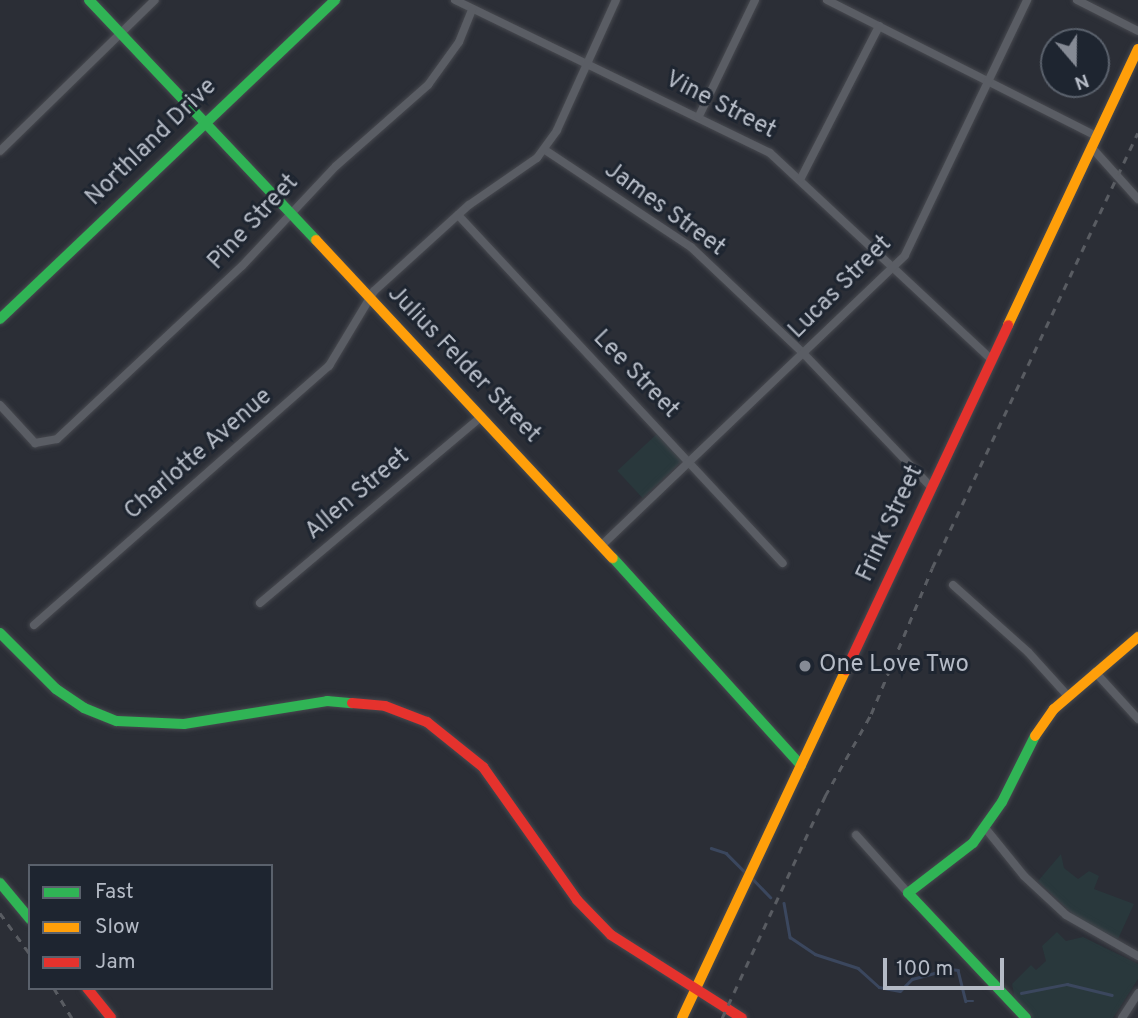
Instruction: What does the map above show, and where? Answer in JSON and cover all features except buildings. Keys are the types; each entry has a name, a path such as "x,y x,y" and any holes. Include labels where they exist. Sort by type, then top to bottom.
{"street":[{"name":"Julius Felder Street","path":"89,0 482,416 801,765"},
{"path":"0,151 155,0"},
{"name":"Northland Drive","path":"0,319 335,0"},
{"name":"Vine Street","path":"455,0 750,140 801,178 991,359"},
{"path":"545,150 616,0"},
{"path":"699,117 755,0"},
{"path":"827,0 988,82 1094,142 1137,197"},
{"name":"Lucas Street","path":"602,545 688,459 894,267 910,247 1027,0"},
{"path":"1077,0 1138,31"},
{"name":"Pine Street","path":"0,405 35,443 43,445 57,439 168,337 290,214 428,85 458,42 472,9"},
{"path":"801,178 879,26"},
{"name":"Frink Street","path":"682,1018 1138,49"},
{"name":"Charlotte Avenue","path":"34,625 329,366 368,297 458,215 545,150"},
{"name":"James Street","path":"545,150 691,247 803,353 931,488"},
{"name":"Lee Street","path":"458,215 783,563"},
{"name":"Allen Street","path":"260,603 482,416"},
{"path":"953,585 1019,643 1067,695"},
{"path":"0,633 56,689 84,708 117,721 184,724 327,701 359,702 407,712 463,748 505,796 577,900 611,935 743,1018"},
{"path":"908,892 963,853 986,829 1029,745 1067,695 1138,636"},
{"path":"1095,672 1138,719"},
{"path":"986,829 1024,876 1066,915 1138,956"},
{"path":"856,835 1026,1018"},
{"path":"0,883 28,917"},
{"path":"89,990 111,1018"},
{"path":"1122,1018 1138,993"}],"shaded area":[{"path":"659,432 684,459 643,498 617,471"},
{"path":"1061,854 1064,868 1078,879 1089,871 1099,876 1094,889 1134,904 1118,939 1078,919 1038,881"},
{"path":"1057,932 1066,941 1083,937 1138,964 1138,979 1113,1018 1032,1018 1015,999 1012,984 1031,965 1036,970 1046,961 1042,946"}],"waterway":[{"path":"711,848 726,853 746,873"},
{"path":"751,877 770,897"},
{"path":"784,903 790,937 815,954 858,968 879,987 900,991 912,979 950,969 958,970 966,1001 973,1001"},
{"path":"1021,993 1067,984 1112,995"}],"railway":[{"path":"722,1018 825,796 871,714 932,568 1138,133"},
{"path":"0,913 28,951"},
{"path":"55,990 72,1018"}],"traffic: fast":[{"path":"89,0 316,240"},
{"path":"0,319 335,0"},
{"path":"613,558 801,765"},
{"path":"0,633 56,689 84,708 117,721 184,724 327,701 352,703"},
{"path":"1026,1018 908,893 973,843 1002,802 1035,736"},
{"path":"0,883 28,917"}],"traffic: slow":[{"path":"1008,325 1138,49"},
{"path":"316,240 613,558"},
{"path":"1035,736 1054,709 1138,637"},
{"path":"682,1018 846,670"}],"traffic: jam":[{"path":"846,670 1008,325"},
{"path":"352,703 385,706 427,722 483,767 577,900 611,935 742,1018"},
{"path":"89,990 111,1018"}],"place":[{"name":"One Love Two","path":"805,666"}]}
